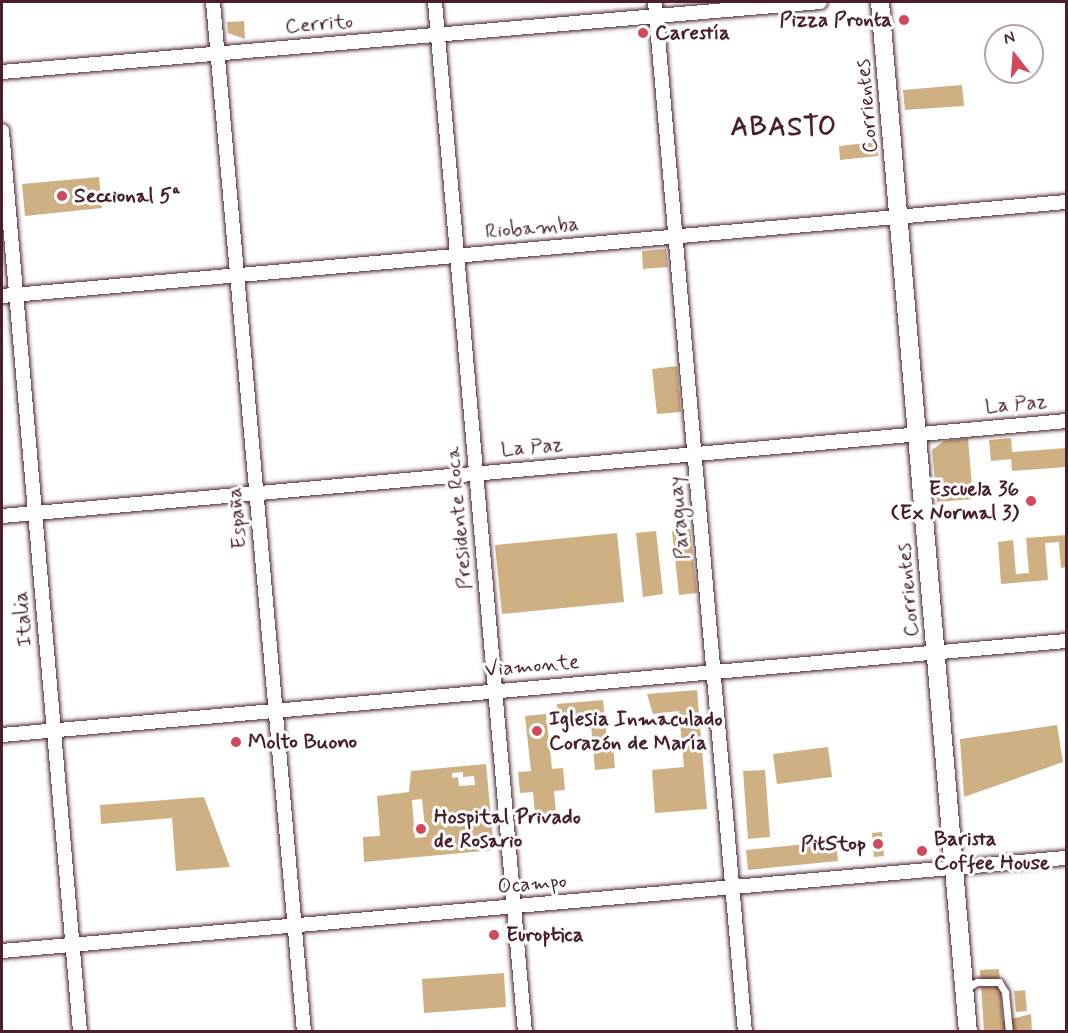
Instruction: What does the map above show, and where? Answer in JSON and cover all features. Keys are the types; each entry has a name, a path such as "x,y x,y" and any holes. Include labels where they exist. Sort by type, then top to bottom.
{"main road":[{"name":"Corrientes","path":"880,2 956,867 968,1032"}],"street":[{"name":"España","path":"213,2 304,1032"},
{"name":"Presidente Roca","path":"435,2 525,1032"},
{"name":"Cerrito","path":"2,72 438,35 656,9 820,2"},
{"name":"Paraguay","path":"656,9 745,1032"},
{"name":"Italia","path":"2,131 9,295 35,513 80,1032"},
{"name":"Riobamba","path":"9,295 1066,202"},
{"name":"La Paz","path":"2,516 1066,421"},
{"name":"Viamonte","path":"2,735 1066,641"},
{"name":"Ocampo","path":"2,951 1066,858"}],"lane":[{"path":"965,989 977,982 999,982 1005,992 1009,1032"}],"building":[{"path":"244,21 245,39 228,33 227,22"},
{"path":"962,85 964,106 905,110 903,90"},
{"path":"877,142 878,156 840,160 839,146"},
{"name":"Seccional 5ª","path":"99,177 102,208 25,216 22,184"},
{"path":"666,249 668,267 643,269 642,251"},
{"path":"677,366 681,412 657,414 652,369"},
{"path":"968,438 973,499 937,502 932,450 944,441"},
{"path":"1011,438 1012,452 1066,448 1066,467 1012,471 1011,459 991,461 989,440"},
{"path":"690,529 697,593 679,595 672,531"},
{"path":"656,531 663,594 643,597 636,533"},
{"path":"617,533 624,602 502,614 495,545"},
{"path":"1066,535 1066,567 1061,568 1059,542 1045,543 1048,580 1001,584 998,542 1013,540 1016,574 1029,573 1026,538"},
{"path":"697,690 707,809 655,813 652,770 684,767 679,711 653,714 647,694"},
{"path":"603,700 607,742 613,741 615,768 595,770 590,714 558,716 557,704"},
{"path":"546,714 552,769 563,768 565,790 554,791 556,814 535,816 533,792 520,793 518,772 531,771 525,716"},
{"path":"1057,725 1063,762 964,797 960,739"},
{"path":"828,747 832,777 777,784 773,754"},
{"name":"Hospital Privado de Rosario","path":"486,764 494,850 364,862 363,837 380,836 377,796 409,792 411,771","holes":["463,772 463,777 474,776 475,785 459,786 458,777 452,778 452,773","422,799 426,837 415,838 412,800"]},
{"path":"765,770 770,837 748,839 743,771"},
{"path":"204,797 230,867 176,871 172,818 101,824 100,805"},
{"name":"PitStop","path":"882,832 884,856 874,857 872,833"},
{"path":"836,841 838,861 748,870 746,850"},
{"path":"999,969 1003,1021 1031,1014 1032,1032 984,1032 980,970"},
{"path":"504,973 506,1007 424,1013 422,979"},
{"path":"1025,990 1027,1011 1016,1012 1014,991"}],"place":[{"name":"Pizza Pronta","path":"904,20"},
{"name":"Carestía","path":"643,33"},
{"name":"Seccional 5ª","path":"62,196"},
{"name":"Escuela 36 (Ex Normal 3)","path":"1031,501"},
{"name":"Iglesia Inmaculado Corazón de María","path":"537,731"},
{"name":"Molto Buono","path":"236,742"},
{"name":"Hospital Privado de Rosario","path":"421,829"},
{"name":"PitStop","path":"878,844"},
{"name":"Barista Coffee House","path":"922,851"},
{"name":"Europtica","path":"494,935"}],"district":[{"name":"ABASTO","path":"784,128"}]}
